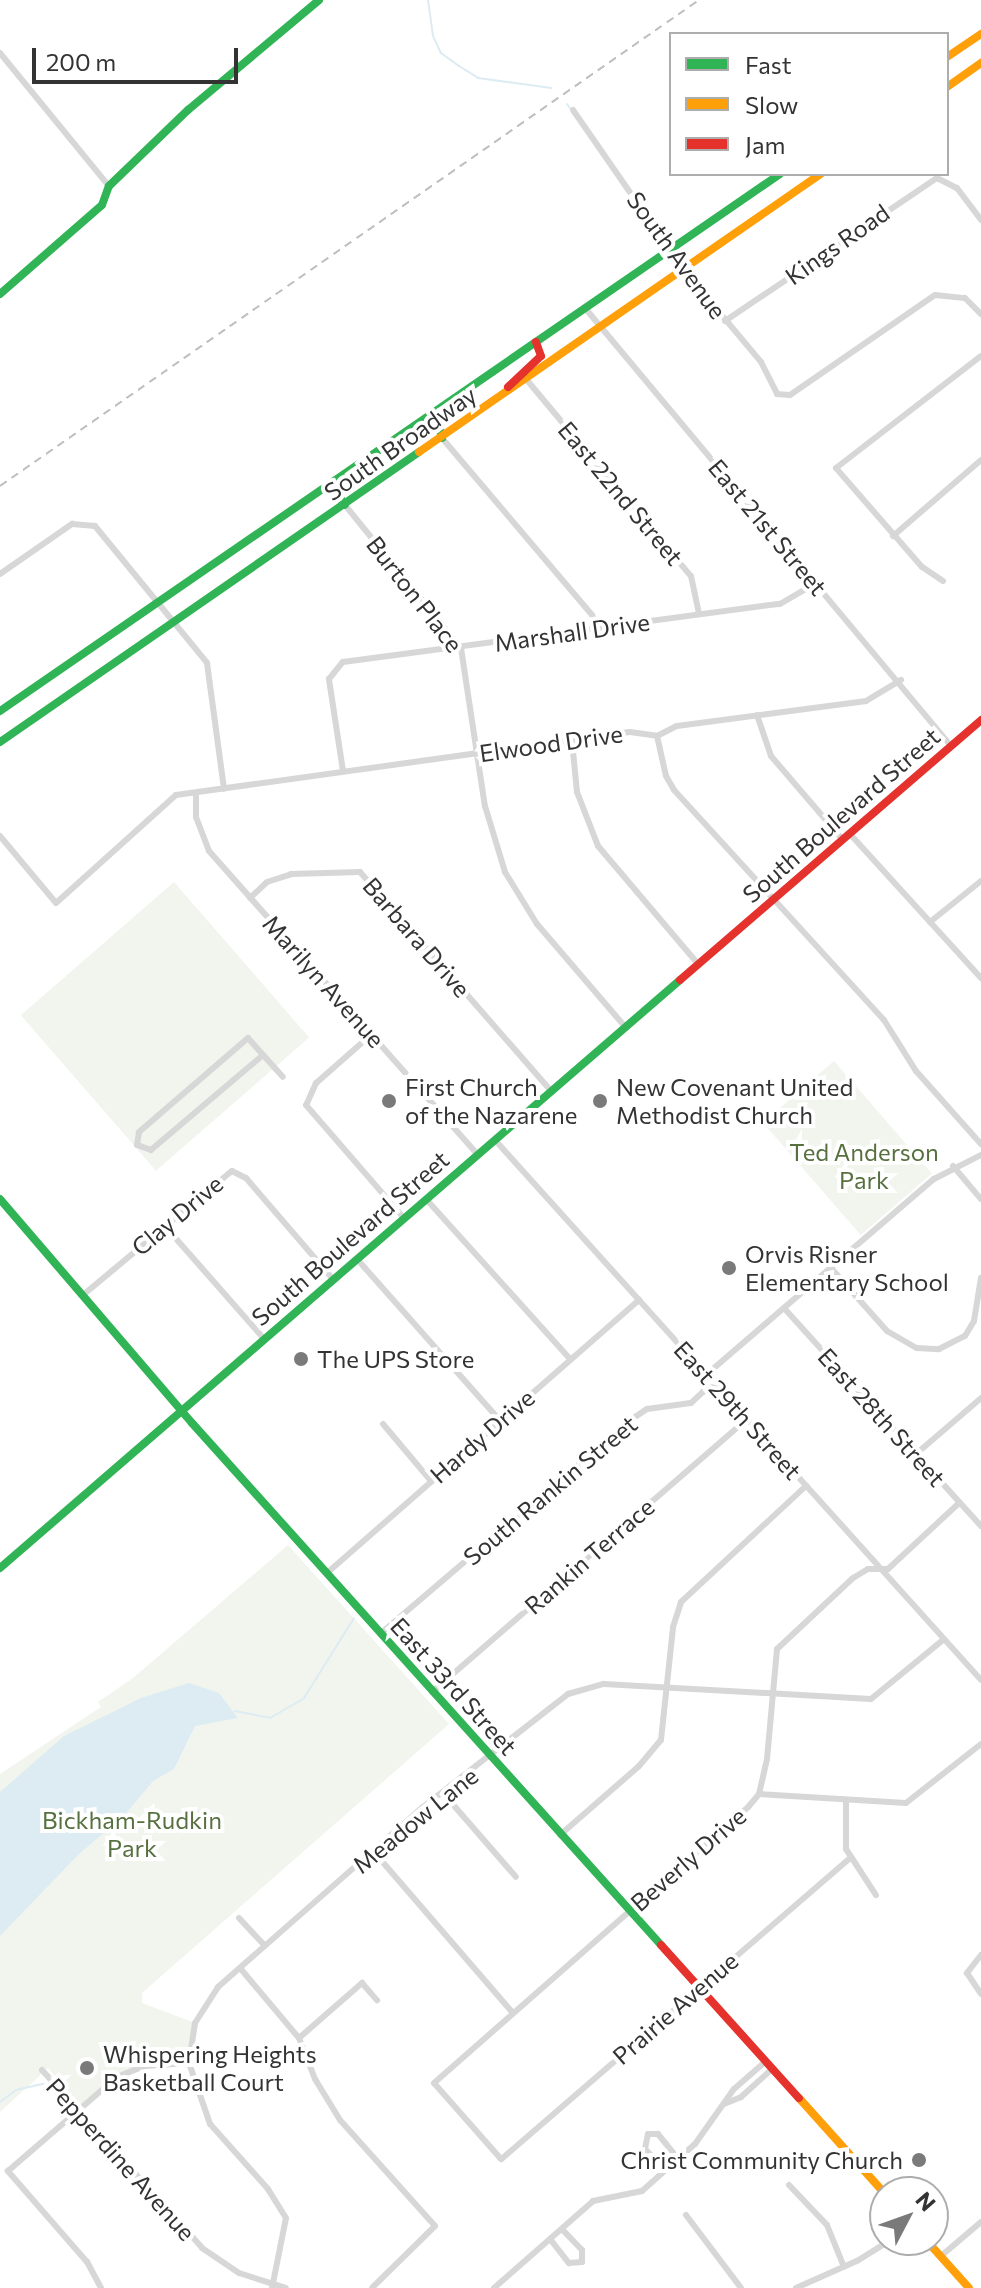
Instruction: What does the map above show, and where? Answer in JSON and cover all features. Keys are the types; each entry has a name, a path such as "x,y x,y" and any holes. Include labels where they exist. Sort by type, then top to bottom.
{"main road":[{"path":"0,294 102,205 109,186 188,110 319,0"},
{"path":"949,56 981,34"},
{"path":"949,86 981,63"},
{"name":"South Broadway","path":"0,742 818,176"},
{"name":"South Broadway","path":"0,711 162,603 770,178"},
{"path":"494,402 541,356 536,342"},
{"path":"442,438 438,423 474,386"},
{"path":"331,485 345,505"},
{"name":"South Boulevard Street","path":"0,1568 981,720"},
{"name":"East 33rd Street","path":"0,1199 182,1411 380,1634 869,2176"},
{"path":"941,2256 969,2288"}],"street":[{"path":"0,53 109,186"},
{"name":"South Avenue","path":"573,110 683,269 782,397 935,295 965,298 981,314"},
{"name":"Kings Road","path":"725,321 927,182 948,180 981,220"},
{"name":"East 21st Street","path":"585,308 901,680 951,746"},
{"path":"943,581 933,578 893,536 836,468 981,356"},
{"name":"East 22nd Street","path":"526,379 691,576 699,614"},
{"path":"442,438 592,615 598,630"},
{"path":"893,536 981,460"},
{"name":"Burton Place","path":"345,505 461,648 498,854 520,901 626,1028"},
{"path":"0,574 82,521 95,526 162,603 207,663 224,789"},
{"name":"Marshall Drive","path":"343,771 332,670 343,662 780,604 816,583"},
{"path":"657,736 677,726 866,701 901,680"},
{"path":"757,715 771,756 981,978"},
{"name":"Elwood Drive","path":"0,836 56,903 167,800 343,771 630,732 657,736 666,776 674,790 884,1020 916,1071 981,1144"},
{"path":"572,741 577,792 598,846 699,965"},
{"name":"Marilyn Avenue","path":"196,794 202,838 250,898 373,1033 478,1155"},
{"name":"Barbara Drive","path":"250,898 267,882 291,874 360,872 552,1092"},
{"path":"930,922 981,881"},
{"path":"373,1033 316,1083 306,1105 404,1218"},
{"path":"263,1055 151,1150 137,1145 139,1132 248,1038 283,1077"},
{"name":"East 29th Street","path":"495,1140 981,1680"},
{"name":"South Rankin Street","path":"380,1634 632,1419 647,1409 691,1403 710,1379 714,1368 784,1308 953,1166 981,1155"},
{"path":"953,1166 981,1199"},
{"name":"Clay Drive","path":"83,1295 220,1176 238,1172 333,1279"},
{"path":"426,1199 570,1359"},
{"path":"164,1225 264,1339"},
{"path":"357,1259 501,1422"},
{"path":"831,1268 887,1331 917,1348 939,1349 965,1336 974,1321 981,1278"},
{"name":"Hardy Drive","path":"327,1573 639,1300"},
{"name":"East 28th Street","path":"784,1308 981,1526"},
{"path":"916,1454 981,1398"},
{"name":"Rankin Terrace","path":"432,1692 746,1420"},
{"path":"383,1424 431,1481"},
{"path":"560,1835 655,1752 668,1687 673,1627 681,1602 806,1486"},
{"name":"Beverly Drive","path":"434,2083 759,1794 777,1649 786,1637 853,1578 880,1568 888,1569 959,1503"},
{"name":"Meadow Lane","path":"189,2063 203,2007 240,1968 443,1793 568,1694 586,1685 774,1691 871,1699 944,1639"},
{"path":"759,1794 846,1802 906,1803 981,1744"},
{"path":"443,1793 516,1877"},
{"path":"846,1802 849,1859 876,1895"},
{"path":"374,1852 512,2012"},
{"name":"Prairie Avenue","path":"434,2083 501,2159 849,1859"},
{"path":"239,1918 265,1946"},
{"path":"981,1955 967,1973 981,1994"},
{"path":"240,1968 299,2038 315,2079 340,2120 435,2226 372,2288"},
{"path":"299,2038 362,1983 377,2000"},
{"path":"101,2288 87,2262 8,2171 124,2073 189,2063 210,2124 268,2189 286,2218 272,2286"},
{"path":"494,2288 593,2201 633,2196 666,2170 737,2086 769,2065"},
{"path":"724,2104 744,2094 769,2065"},
{"name":"Pepperdine Avenue","path":"42,2070 202,2248 239,2273 286,2288"},
{"path":"737,2086 744,2094"},
{"path":"666,2170 645,2149 648,2134 658,2134 678,2159"},
{"path":"789,2185 827,2225 844,2267"},
{"path":"686,2215 741,2288"},
{"path":"949,2249 981,2222"},
{"path":"550,2239 569,2263 580,2264 582,2250 562,2229"},
{"path":"796,2288 869,2252"}],"green space":[{"path":"174,882 309,1037 156,1171 21,1015"},
{"name":"Ted Anderson Park","path":"834,1061 932,1173 861,1235 763,1123"},
{"name":"Bickham-Rudkin Park","path":"288,1545 449,1724 142,1993 142,2003 195,2023 189,2063 124,2073 81,2106 48,2068 0,2112 0,1774 101,1707 98,1702 133,1678"}],"shaded area":[{"path":"189,1683 219,1693 238,1718 195,1726 174,1769 153,1781 124,1816 79,1854 0,1936 0,1792 64,1736 141,1698"}],"waterway":[{"path":"428,0 433,36 441,53 459,66 478,78 551,88"},
{"path":"567,104 572,111"},
{"path":"235,1711 270,1718 304,1698 354,1618"},
{"path":"0,2102 16,2090 43,2084"}],"railway":[{"path":"0,486 699,0"}],"traffic: fast":[{"path":"0,294 102,205 109,186 188,110 319,0"},
{"path":"0,711 777,176"},
{"path":"442,438 438,423 464,398"},
{"path":"0,742 419,452"},
{"path":"331,485 345,505"},
{"path":"0,1568 680,980"},
{"path":"0,1199 192,1423 661,1945"}],"traffic: slow":[{"path":"949,56 981,34"},
{"path":"949,86 981,63"},
{"path":"419,452 818,176"},
{"path":"799,2098 869,2176"},
{"path":"940,2256 969,2288"}],"traffic: jam":[{"path":"508,387 541,356 536,342"},
{"path":"680,980 981,720"},
{"path":"661,1945 799,2098"}],"place":[{"name":"First Church of the Nazarene","path":"389,1101"},
{"name":"New Covenant United Methodist Church","path":"600,1101"},
{"name":"Orvis Risner Elementary School","path":"729,1268"},
{"name":"The UPS Store","path":"301,1359"},
{"name":"Whispering Heights Basketball Court","path":"87,2068"},
{"name":"Christ Community Church","path":"919,2160"}]}
